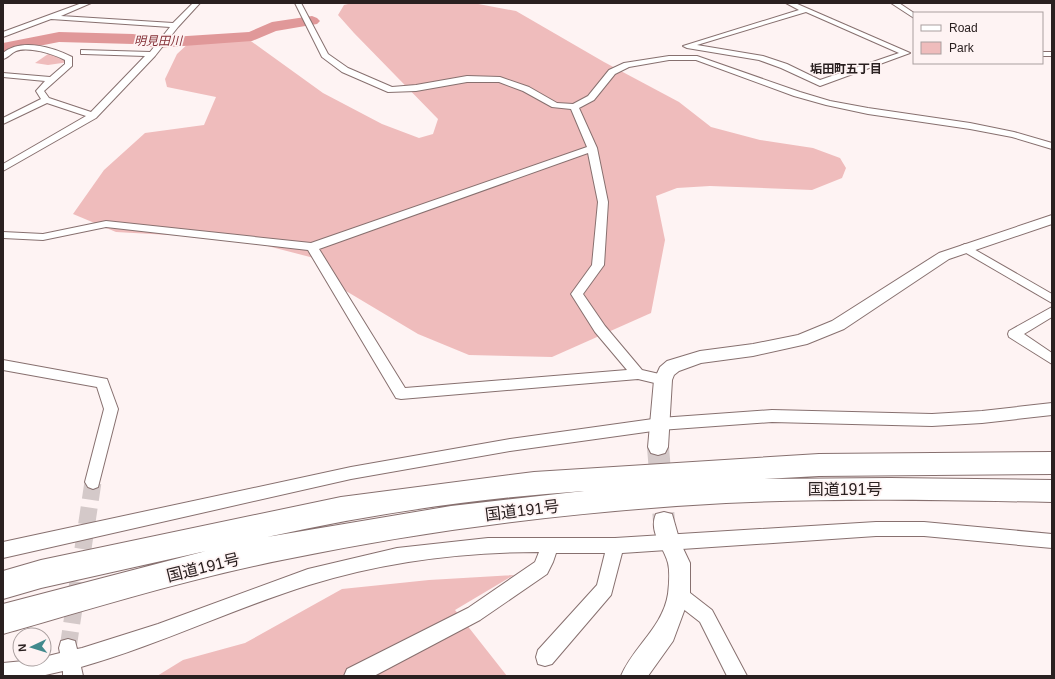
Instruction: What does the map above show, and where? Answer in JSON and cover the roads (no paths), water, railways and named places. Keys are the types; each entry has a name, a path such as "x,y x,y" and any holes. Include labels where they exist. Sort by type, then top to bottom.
{"highway":[{"path":"819,465 986,454 1052,452"},
{"name":"国道191号","path":"3,585 41,574 341,509 534,483 819,465 1052,463"},
{"name":"国道191号","path":"3,619 184,571 285,547 385,529 536,508 639,497 776,490 1052,490"},
{"path":"3,573 174,545"}],"street":[{"path":"3,35 88,3"},
{"path":"3,168 93,116 152,54 175,25 197,3"},
{"path":"298,3 325,55 345,70 390,90 416,88 468,79 500,80 526,89 554,105 574,107 591,98 612,72 627,65 669,58 697,58 811,98 868,111 970,126 1014,135 1052,146"},
{"path":"789,3 806,10 906,53 820,83 784,66 760,58 687,46 806,10"},
{"path":"894,3 913,15"},
{"path":"50,17 175,25"},
{"path":"3,57 14,49 34,49 52,52 69,59 70,64 50,79 40,91 46,100 93,116"},
{"path":"84,52 152,54"},
{"path":"3,74 50,79"},
{"path":"811,98 830,79"},
{"path":"3,121 46,100"},
{"path":"574,107 592,148 603,202 598,266 577,294 600,329 638,374"},
{"path":"3,235 43,237 106,224 312,247 592,148"},
{"path":"658,447 663,380 666,372 673,366 700,357 753,350 801,340 838,325 944,256 1052,219"},
{"path":"312,247 401,394 638,374 663,380"},
{"path":"965,248 1052,299"},
{"path":"1052,311 1014,334 1052,359"},
{"path":"3,365 102,383 111,409 93,482"},
{"path":"3,550 351,473 510,445 660,424 772,416 932,420 982,417 1052,409"},
{"path":"633,676 665,633 679,595 679,563 669,543 664,521"},
{"path":"3,672 70,662 151,636 308,577 370,560 413,552 465,547 549,545 615,546 892,529 924,529 968,532 1052,542"},
{"path":"354,676 474,614 541,568 545,562 549,545"},
{"path":"545,657 605,589 615,546"},
{"path":"679,595 706,616 737,676"}],"waterway":[{"name":"明見田川","path":"3,48 59,37 133,39 156,43 252,36 272,27 312,21"}],"tunnel":[{"path":"658,447 664,521"},
{"path":"68,648 93,482"}],"district":[{"name":"垢田町五丁目","path":"846,69"}]}
